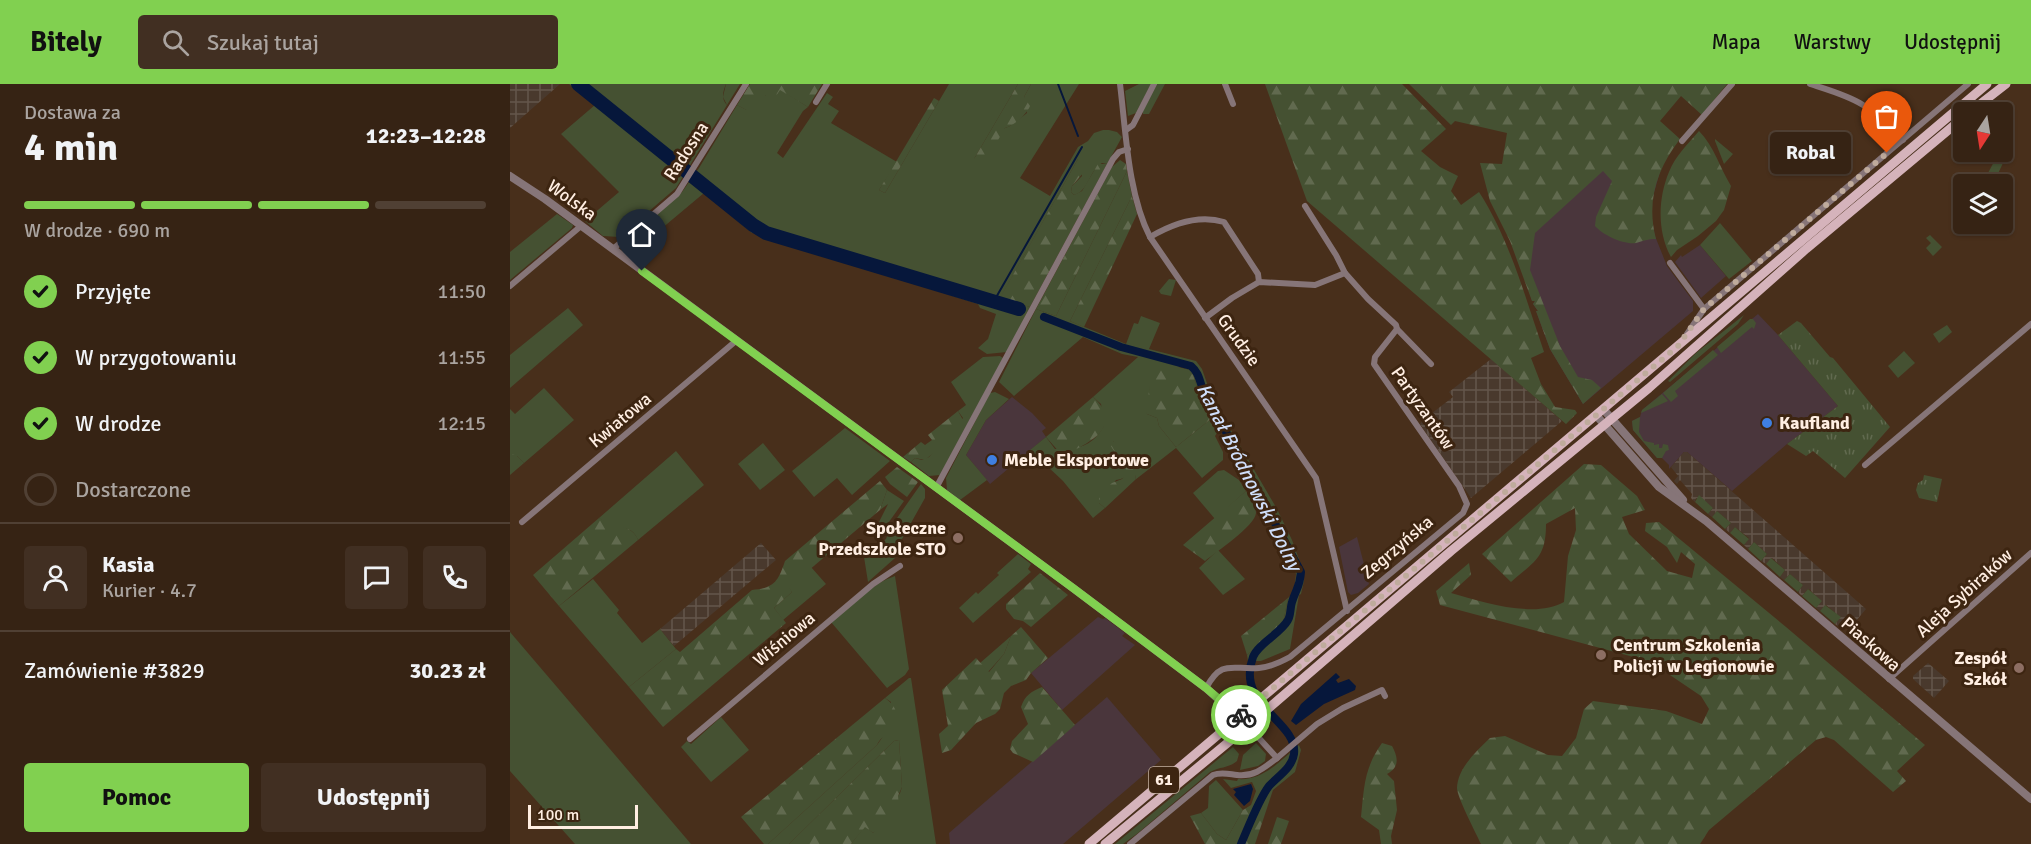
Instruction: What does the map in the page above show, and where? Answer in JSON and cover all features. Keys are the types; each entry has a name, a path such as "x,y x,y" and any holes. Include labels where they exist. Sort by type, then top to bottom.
{"main road":[{"name":"Zegrzyńska","path":"1239,716 1987,84"},
{"path":"1983,102 2006,84"},
{"name":"Zegrzyńska","path":"1248,726 1347,639 1608,422 1806,249 1953,126"},
{"name":"61","path":"1089,844 1239,716"},
{"name":"61","path":"1105,844 1248,726"}],"street":[{"name":"Radosna","path":"613,249 677,194 746,84"},
{"path":"816,102 827,84"},
{"name":"Grudzie","path":"1119,84 1132,179 1142,219 1150,237 1316,478 1347,611"},
{"path":"1126,130 1133,125 1154,84"},
{"path":"1226,84 1233,104"},
{"path":"1682,141 1732,84"},
{"path":"1810,84 1863,105 1883,120 1903,140"},
{"path":"1678,346 1704,309 1968,84"},
{"path":"936,488 1111,163 1119,152 1128,149"},
{"name":"Wolska","path":"510,176 737,340 1206,688 1248,726"},
{"name":"Partyzantów","path":"1305,206 1345,273 1431,364"},
{"path":"1150,237 1189,220 1212,219 1224,222 1258,274 1258,282"},
{"path":"510,286 581,226"},
{"path":"1670,263 1704,309"},
{"path":"1205,318 1258,282 1315,285 1345,273"},
{"path":"1865,465 2031,324"},
{"name":"Partyzantów","path":"1397,329 1375,357 1374,364 1459,486 1467,500 1467,506"},
{"name":"Kwiatowa","path":"522,522 737,340"},
{"name":"Piaskowa","path":"1600,412 1625,450 1659,488 1692,510 2031,800"},
{"name":"Zegrzyńska","path":"1206,688 1220,670 1226,667 1260,668 1290,657 1463,513 1467,506"},
{"name":"Aleja Sybiraków","path":"1889,679 2031,553"},
{"name":"Wiśniowa","path":"690,739 873,584 900,566"},
{"path":"1130,844 1213,776 1223,773 1244,776 1254,773 1277,758 1317,724 1343,708 1383,693"},
{"path":"1248,726 1277,758"}],"shaded area":[{"path":"510,84 560,84 510,128"},
{"path":"1552,135 1661,168 1652,200 1655,236 1667,266 1693,301 1693,311 1583,404 1550,349 1536,311 1538,311 1533,304 1535,301 1532,301 1513,235"},
{"path":"1700,245 1726,276 1701,298 1675,262 1681,255 1682,257"},
{"path":"1758,314 1838,406 1787,444 1732,491 1687,452 1684,452 1669,469 1669,465 1662,458 1657,458 1633,430 1632,421 1640,417 1642,410"},
{"path":"1491,359 1562,421 1471,498 1420,424 1453,397 1449,392"},
{"path":"1012,397 1046,428 1042,431 1046,437 990,484 966,455 986,420"},
{"path":"1684,452 1687,452 1866,609 1851,627 1844,621 1839,627 1835,624 1840,617 1826,605 1820,611 1816,608 1821,601 1810,590 1808,589 1802,596 1798,592 1803,585 1790,574 1784,580 1780,577 1785,570 1772,558 1766,564 1761,561 1767,554 1754,542 1748,549 1744,545 1749,538 1735,527 1730,533 1725,529 1731,523 1717,511 1712,517 1708,514 1713,508 1696,498 1695,502 1691,498 1692,494 1680,480 1677,484 1674,481 1678,476 1671,467"},
{"path":"1357,537 1369,584 1358,593 1351,595 1348,592 1339,547"},
{"path":"761,543 776,560 674,646 660,629"},
{"path":"1098,617 1105,618 1125,633 1122,636 1135,645 1062,710 1031,673"},
{"path":"1928,663 1949,681 1934,698 1913,679 1913,676"},
{"path":"1107,697 1161,760 1063,844 950,844 949,833"}],"green space":[{"path":"569,84 726,84 723,95 727,105 676,188 619,237 603,236 585,221 619,192 561,134 595,105"},
{"path":"726,84 740,84 727,105 723,97"},
{"path":"750,84 822,84 808,107 780,90 774,99 766,95 754,114 737,105"},
{"path":"949,84 1018,84 974,159 1005,128 1027,113 1024,97 1031,84 1079,84 1020,178 1050,196 1078,147 1088,141 1094,133 1109,130 1117,132 1122,137 1107,164 1102,163 1098,166 1083,189 1074,195 1071,192 1072,186 1082,176 1078,159 1001,297 1030,307 1007,352 987,354 978,348 988,339 996,314 980,308 978,304 761,235 755,231 752,233 704,193 630,255 641,236 649,229 647,222 682,192 737,105 747,110 766,95 780,89 808,107 803,111 777,153 783,158 827,93 833,97 828,104 839,111 831,123 897,162 879,190 885,193"},
{"path":"1018,84 1031,84 1024,97 1030,106 1020,119 1005,128 979,173 974,159"},
{"path":"1139,84 1151,84 1136,113 1128,116 1125,91"},
{"path":"1157,84 1165,84 1149,114 1143,114 1143,111"},
{"path":"1265,84 1402,84 1446,129 1421,151 1440,167 1458,176 1451,191 1461,205 1479,192 1490,210 1516,269 1544,352 1531,358 1541,384 1555,407 1575,410 1577,413 1566,424 1307,201"},
{"path":"1409,84 1727,84 1702,115 1681,96 1660,121 1680,139 1665,162 1656,186 1652,212 1656,239 1636,243 1620,241 1608,236 1595,226 1596,217 1612,181 1603,171 1535,233 1530,270 1560,346 1578,377 1592,380 1601,388 1583,404 1550,349 1536,311 1538,311 1533,304 1535,301 1532,301 1510,241 1490,201 1480,163 1502,164 1507,133 1455,121 1451,125"},
{"path":"934,98 939,101 885,193 879,190"},
{"path":"1699,131 1713,150 1731,186 1724,210 1716,221 1671,257 1661,226 1661,204 1665,182 1682,150"},
{"path":"1715,139 1733,154 1724,164 1715,141"},
{"path":"1078,159 1089,160 1090,165 1072,186 1071,192 1074,195 1082,191 1098,164 1107,164 1030,307 1000,298"},
{"path":"1120,160 1126,164 1127,171 1056,316 1036,309 1112,167"},
{"path":"1994,162 2003,162 1998,174 1988,174"},
{"path":"1127,171 1132,196 1070,321 1126,344 1134,323 1138,324 1141,316 1160,323 1149,349 1196,361 1202,369 1209,389 1228,424 1215,436 1223,452 1223,460 1202,478 1176,448 1135,480 1137,461 1113,441 1114,450 1126,467 1127,475 1116,480 1099,503 1105,508 1093,518 1063,481 1030,450 1046,437 1055,449 1077,448 1094,439 1104,426 1101,404 1093,397 1138,357 1122,354 1083,337 1014,396 999,382 1036,309 1056,316","holes":["1180,366 1189,370 1212,418 1176,447 1159,426 1157,418 1147,414 1147,402 1150,385"]},
{"path":"1132,196 1137,214 1084,327 1070,321"},
{"path":"557,214 573,225 572,228 510,280 510,252"},
{"path":"1720,223 1752,261 1729,279 1700,245"},
{"path":"1930,235 1942,247 1933,256 1926,248 1931,243 1926,238"},
{"path":"1169,279 1176,280 1171,296 1161,294 1159,291"},
{"path":"568,308 583,325 510,388 510,355"},
{"path":"1744,315 1738,324 1670,382 1668,381 1696,353"},
{"path":"1750,319 1756,323 1754,329 1752,327 1721,353 1717,347"},
{"path":"1797,321 1833,358 1890,427 1845,478 1813,451 1806,456 1787,444 1838,406 1778,335"},
{"path":"1947,325 1952,332 1939,343 1933,334"},
{"path":"1713,350 1718,355 1675,391 1678,396 1671,402 1663,393"},
{"path":"1904,351 1915,363 1898,378 1888,366"},
{"path":"1000,356 1003,358 940,475 929,476 911,462 915,458 922,460 929,457 963,418 958,411 966,405 951,382 983,357"},
{"path":"1155,361 1190,370 1212,418 1176,447 1159,426 1157,418 1147,414 1143,407 1149,390 1147,378"},
{"path":"544,388 574,420 524,463 517,456 510,456 510,409 515,414"},
{"path":"995,392 1009,399 986,420 966,455 987,480 960,500 947,490 946,478 990,393"},
{"path":"1662,394 1668,401 1641,413 1642,410"},
{"path":"1093,397 1106,416 1101,432 1086,444 1066,454 1061,454 1046,437"},
{"path":"958,411 963,420 956,432 941,447 925,460 915,458 911,462 903,457 921,442 925,445 932,440 928,435"},
{"path":"1640,417 1639,432 1644,441 1654,443 1654,445 1659,444 1659,448 1662,448 1663,444 1668,445 1669,450 1662,458 1657,458 1633,430 1632,421"},
{"path":"845,428 890,461 852,495 837,478 814,497 792,471"},
{"path":"1231,430 1277,509 1304,573 1290,649 1261,661 1248,661 1247,655 1283,623 1288,598 1294,592 1296,574 1285,546 1224,443 1224,435"},
{"path":"1114,441 1135,459 1138,469 1135,480 1105,508 1099,503 1099,495 1112,483 1126,475 1123,461 1110,443"},
{"path":"763,443 785,470 760,490 738,464"},
{"path":"676,451 704,485 638,540 631,531 599,518"},
{"path":"512,454 524,463 510,475 510,456"},
{"path":"1584,464 1601,465 1637,496 1645,510 1622,517 1629,534 1667,571 1692,578 1695,564 1681,552 1677,563 1667,547 1645,531 1646,523 1659,522 1925,745 1897,771 1906,781 1893,792 1834,740 1826,737 1816,740 1709,830 1700,844 1481,844 1463,807 1457,788 1464,766 1490,738 1505,736 1548,755 1562,756 1576,738 1584,709 1593,701 1666,711 1702,724 1709,709 1701,696 1670,675 1667,666 1440,605 1436,591 1469,563 1471,575 1451,593 1524,609 1552,607 1564,602 1568,556 1576,530 1575,508 1546,524 1541,552 1533,563 1511,582 1482,554"},
{"path":"897,467 918,482 907,497 890,484 885,477"},
{"path":"1224,470 1239,480 1246,491 1215,519 1193,493 1218,471"},
{"path":"1924,475 1942,479 1937,502 1919,498 1916,490"},
{"path":"880,481 887,490 880,510 789,587 792,592 774,608 786,623 663,727 629,687 676,649 680,652 752,590 765,588 774,583 785,561"},
{"path":"921,484 925,489 925,498 902,539 895,558 868,582 864,557 886,539 890,528"},
{"path":"887,490 904,501 886,526 876,528 888,504 880,510"},
{"path":"1246,491 1256,513 1249,525 1234,538 1205,561 1183,545"},
{"path":"1699,495 1713,508 1708,514 1695,502"},
{"path":"1717,511 1731,523 1725,529 1712,517"},
{"path":"599,518 632,531 638,540 559,606 533,575"},
{"path":"1735,527 1749,539 1744,545 1730,533"},
{"path":"1754,542 1767,554 1761,561 1748,549"},
{"path":"1218,550 1245,579 1223,595 1199,568"},
{"path":"1018,554 1031,564 1028,569 1031,572 973,623 959,608 999,575 997,573"},
{"path":"1771,558 1785,570 1780,577 1766,564"},
{"path":"811,567 826,584 783,620 774,608 792,592 788,587"},
{"path":"1040,573 1068,595 1031,627 1023,621 1014,619 1006,609 1006,604"},
{"path":"1790,574 1803,585 1798,592 1784,580"},
{"path":"895,576 909,669 905,675 887,688 831,622 869,590"},
{"path":"593,579 642,643 660,629 676,649 629,687 559,606"},
{"path":"1808,589 1822,601 1816,608 1802,596"},
{"path":"1288,598 1283,623 1247,655 1241,636"},
{"path":"1825,605 1841,617 1835,624 1820,611"},
{"path":"1021,627 1048,658 1026,680 1011,686 1004,693 1000,709 995,714 976,723 951,750 942,753 939,734 948,726 942,690 976,658 989,672 1004,654 1011,636"},
{"path":"510,632 691,844 575,844 510,771"},
{"path":"1011,636 1004,654 988,672 980,663"},
{"path":"911,678 936,844 851,844 865,826 873,833 900,793 902,787 899,740 894,741 789,844 768,844 877,745 884,735 891,702 885,698"},
{"path":"1042,687 1075,725 1033,762 1013,753 1010,749 1012,741 1028,724 1021,707 1024,700 1029,694"},
{"path":"885,698 893,705 897,718 890,732 768,844 764,844 741,817"},
{"path":"721,717 749,750 711,782 681,747 687,741 691,744"},
{"path":"899,740 902,787 898,796 899,806 873,833 865,827 851,844 789,844 894,741"},
{"path":"1256,743 1266,754 1265,761 1258,766 1240,770 1243,755"},
{"path":"1382,743 1392,746 1397,762 1387,774 1394,781 1397,810 1391,836 1392,844 1381,844 1379,830 1361,817 1368,770"},
{"path":"1299,745 1301,750 1295,772 1273,790 1268,805 1251,805 1256,791 1252,782 1231,788 1223,779 1237,781 1256,777 1278,763"},
{"path":"1233,747 1239,754 1237,761 1210,772 1138,833 1123,844 1115,844"},
{"path":"1216,780 1243,810 1226,840 1217,834 1201,813 1208,808 1209,786"},
{"path":"1251,805 1268,805 1255,844 1205,844 1190,816 1201,813 1217,834 1226,840 1243,810"},
{"path":"1277,817 1289,821 1281,844 1268,844"}],"water":[{"path":"1336,673 1340,677 1336,680 1338,683 1349,679 1356,686 1355,690 1324,704 1296,725 1291,721 1301,704"},
{"path":"1251,784 1253,789 1250,801 1244,806 1234,795 1236,792 1233,789"}],"waterway":[{"name":"Kanał Bródnowski Dolny","path":"578,84 753,225 766,233 1019,309"},
{"path":"1058,84 1078,136"},
{"path":"994,301 1082,147"},
{"name":"Kanał Bródnowski Dolny","path":"1044,317 1121,347 1191,366 1198,375 1202,387 1301,572 1290,616 1285,625 1256,652 1250,674 1252,688 1259,701 1293,742 1293,759 1288,768 1265,792 1241,844"}],"way so far":[{"path":"1241,715 1678,346 1704,309 1887,153"}],"place":[{"name":"Robal","path":"1887,153"},
{"name":"Kaufland","path":"1767,423"},
{"name":"Meble Eksportowe","path":"992,460"},
{"name":"Społeczne Przedszkole STO","path":"958,538"},
{"name":"Centrum Szkolenia Policji w Legionowie","path":"1601,655"},
{"name":"Zespół Szkół","path":"2019,668"}],"route":[{"path":"642,271 1073,588 1206,688 1239,716 1241,715"}]}
